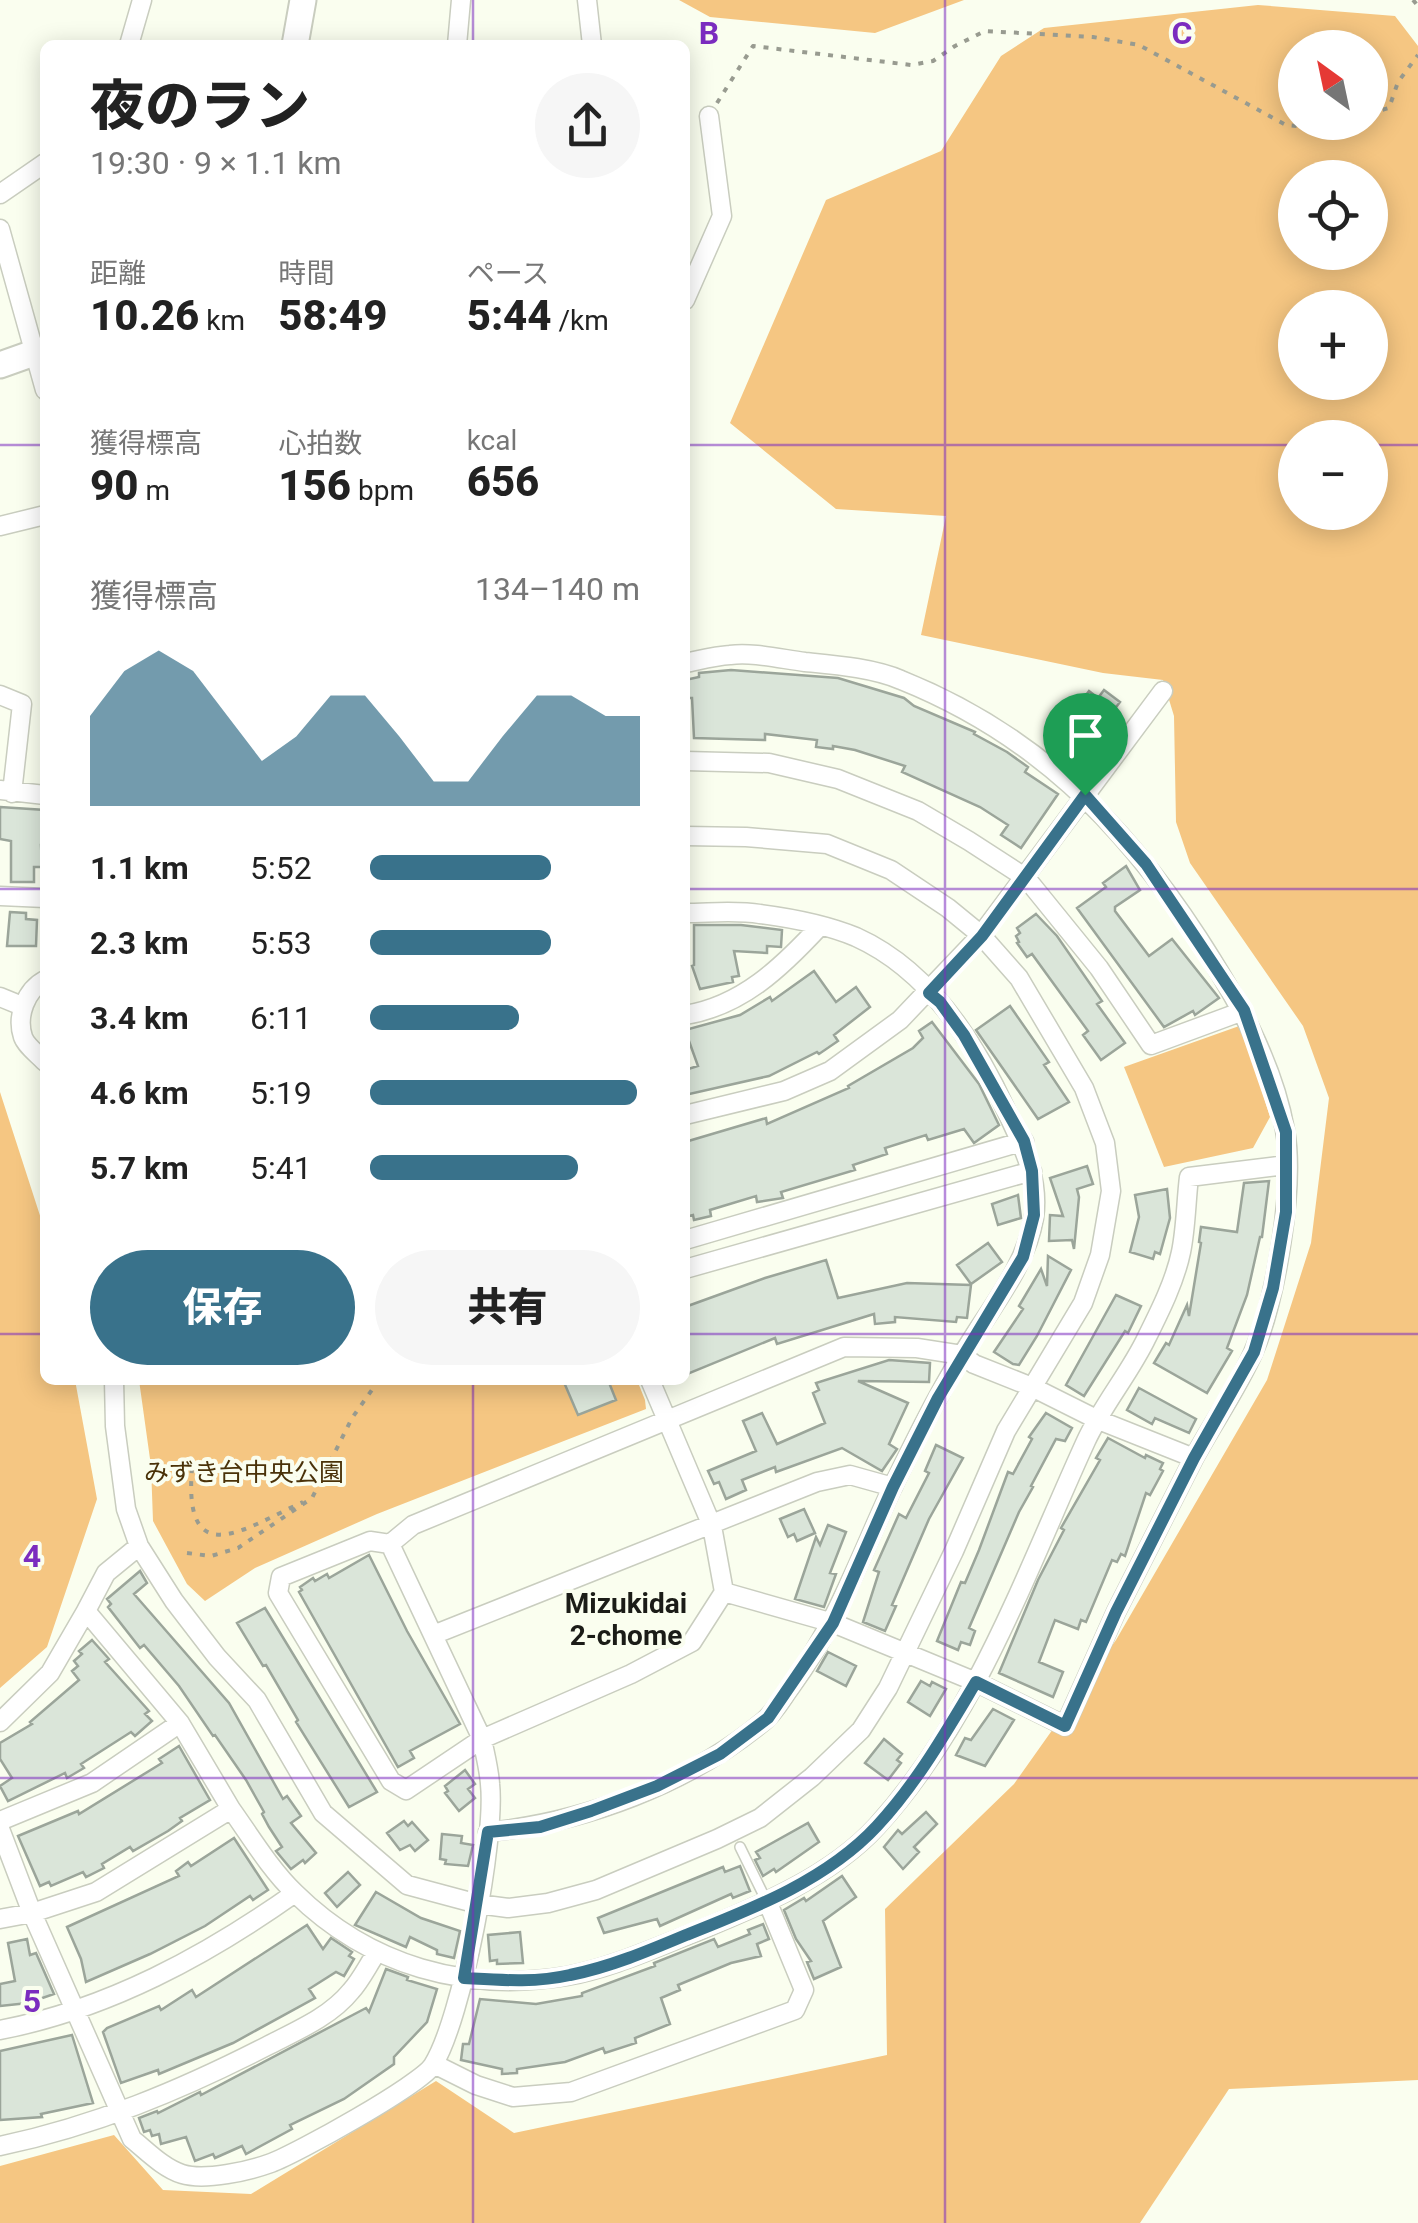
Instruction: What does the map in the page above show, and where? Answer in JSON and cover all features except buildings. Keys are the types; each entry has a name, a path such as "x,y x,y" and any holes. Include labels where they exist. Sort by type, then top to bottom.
{"street":[{"path":"130,40 142,0"},
{"path":"296,40 303,0"},
{"path":"457,40 461,0"},
{"path":"588,0 592,40"},
{"path":"690,289 722,216 710,116"},
{"path":"0,194 40,166"},
{"path":"0,229 39,352 0,365"},
{"path":"0,526 40,515"},
{"path":"690,662 732,654 818,663 898,678 1034,752 1085,795 1146,864 1244,1010 1286,1132 1286,1212 1273,1288 1254,1352 1194,1458 1116,1612 1065,1726 976,1682 833,1623 724,1592"},
{"path":"690,1114 784,1091 830,1071 868,1046 929,993 982,936 1163,691"},
{"path":"0,695 22,704 6,791 40,794"},
{"path":"690,761 768,763 838,780 918,811 1026,878 1098,968 1151,1045 1244,1010"},
{"path":"114,1385 115,1426 126,1509 139,1546 174,1601 217,1657 257,1700 324,1814 408,1885 508,1908 548,1903 596,1890 760,1818 812,1777 861,1730 888,1688 1006,1431 1083,1303 1100,1255 1111,1192 1105,1144 1084,1088 1019,978 982,936 948,908 891,870 827,844 690,836"},
{"path":"0,896 40,898"},
{"path":"488,1832 540,1827 657,1786 720,1754 768,1718 833,1623 893,1487 962,1354 1023,1257 1034,1215 1032,1171 1024,1141 964,1035 940,1002 902,967 857,938 820,926 758,913 690,913"},
{"path":"690,1013 714,1010 750,988 786,963 820,926"},
{"path":"40,981 22,1006 24,1038 40,1056"},
{"path":"0,997 22,1006"},
{"path":"690,1239 1024,1141"},
{"path":"86,1611 180,1723 231,1809 295,1894 377,1952 418,1970 464,1978 527,1981 570,1975 628,1959 768,1903 875,1828 926,1766 976,1682 1096,1419 1146,1340 1180,1254 1189,1177 1286,1165"},
{"path":"690,1268 1032,1171"},
{"path":"652,1385 668,1420 712,1526 724,1592 692,1642 631,1674 482,1740 406,1790 391,1781 278,1593 281,1577 370,1541 390,1544 413,1525 668,1420 844,1347 917,1348 962,1354 974,1364 1096,1419 1194,1458"},
{"path":"434,1635 816,1482 850,1474 893,1487"},
{"path":"0,1830 132,2139 159,2161 183,2174 239,2173 275,2162 424,2078 434,2064 464,1978 478,1904 491,1787 482,1740 390,1544"},
{"path":"0,1722 50,1673 106,1572 139,1546"},
{"path":"0,1821 92,1783 180,1723"},
{"path":"0,1919 96,1892 231,1809"},
{"path":"0,2030 76,2010 160,1976 230,1939 295,1894"},
{"path":"434,2064 513,2098 571,2092 794,2010 804,1990 768,1903"},
{"path":"0,2146 63,2133 192,2084 320,2018 350,1993 377,1952"}],"lane":[{"path":"740,1847 768,1903"}],"path":[{"path":"1413,0 1418,6"},
{"path":"710,116 753,46 911,65 933,61 985,32 1020,31 1138,45 1278,121"},
{"path":"1388,108 1398,82 1418,55"},
{"path":"186,1553 211,1556 238,1548 312,1498 352,1418 375,1385"},
{"path":"192,1468 192,1510 201,1526 225,1536 243,1532 312,1498"}],"green space":[{"path":"679,0 964,0 875,33 710,17"},
{"path":"1258,5 1395,16 1418,46 1418,2080 1229,2089 1140,2223 0,2223 0,2166 114,2135 163,2190 251,2194 436,2081 514,2133 887,2055 885,1909 1014,1784 1116,1640 1267,1380 1311,1243 1329,1098 1303,1026 1190,863 1176,822 1174,716 1163,680 1103,673 921,635 946,516 836,509 730,423 826,200 941,151 1001,56 1044,28"},
{"path":"1242,1025 1270,1117 1253,1148 1164,1167 1124,1067"},
{"path":"0,1092 40,1216 40,1385 76,1385 97,1499 47,1647 0,1688"},
{"name":"みずき台中央公園","path":"140,1385 639,1385 645,1400 646,1409 377,1514 255,1568 205,1601 187,1584 153,1521 151,1466"}],"district":[{"name":"Mizukidai 2-chome","path":"626,1619"}],"route":[{"path":"1085,795 1146,864 1244,1010 1286,1132 1286,1212 1273,1288 1254,1352 1194,1458 1116,1612 1065,1726 976,1682 926,1766 875,1828 768,1903 628,1959 570,1975 527,1981 464,1978 488,1832 540,1827 591,1811 657,1786 720,1754 768,1718 833,1623 893,1487 938,1398 1023,1257 1034,1215 1032,1171 1024,1141 964,1035 929,993 982,936 1085,795"}]}
